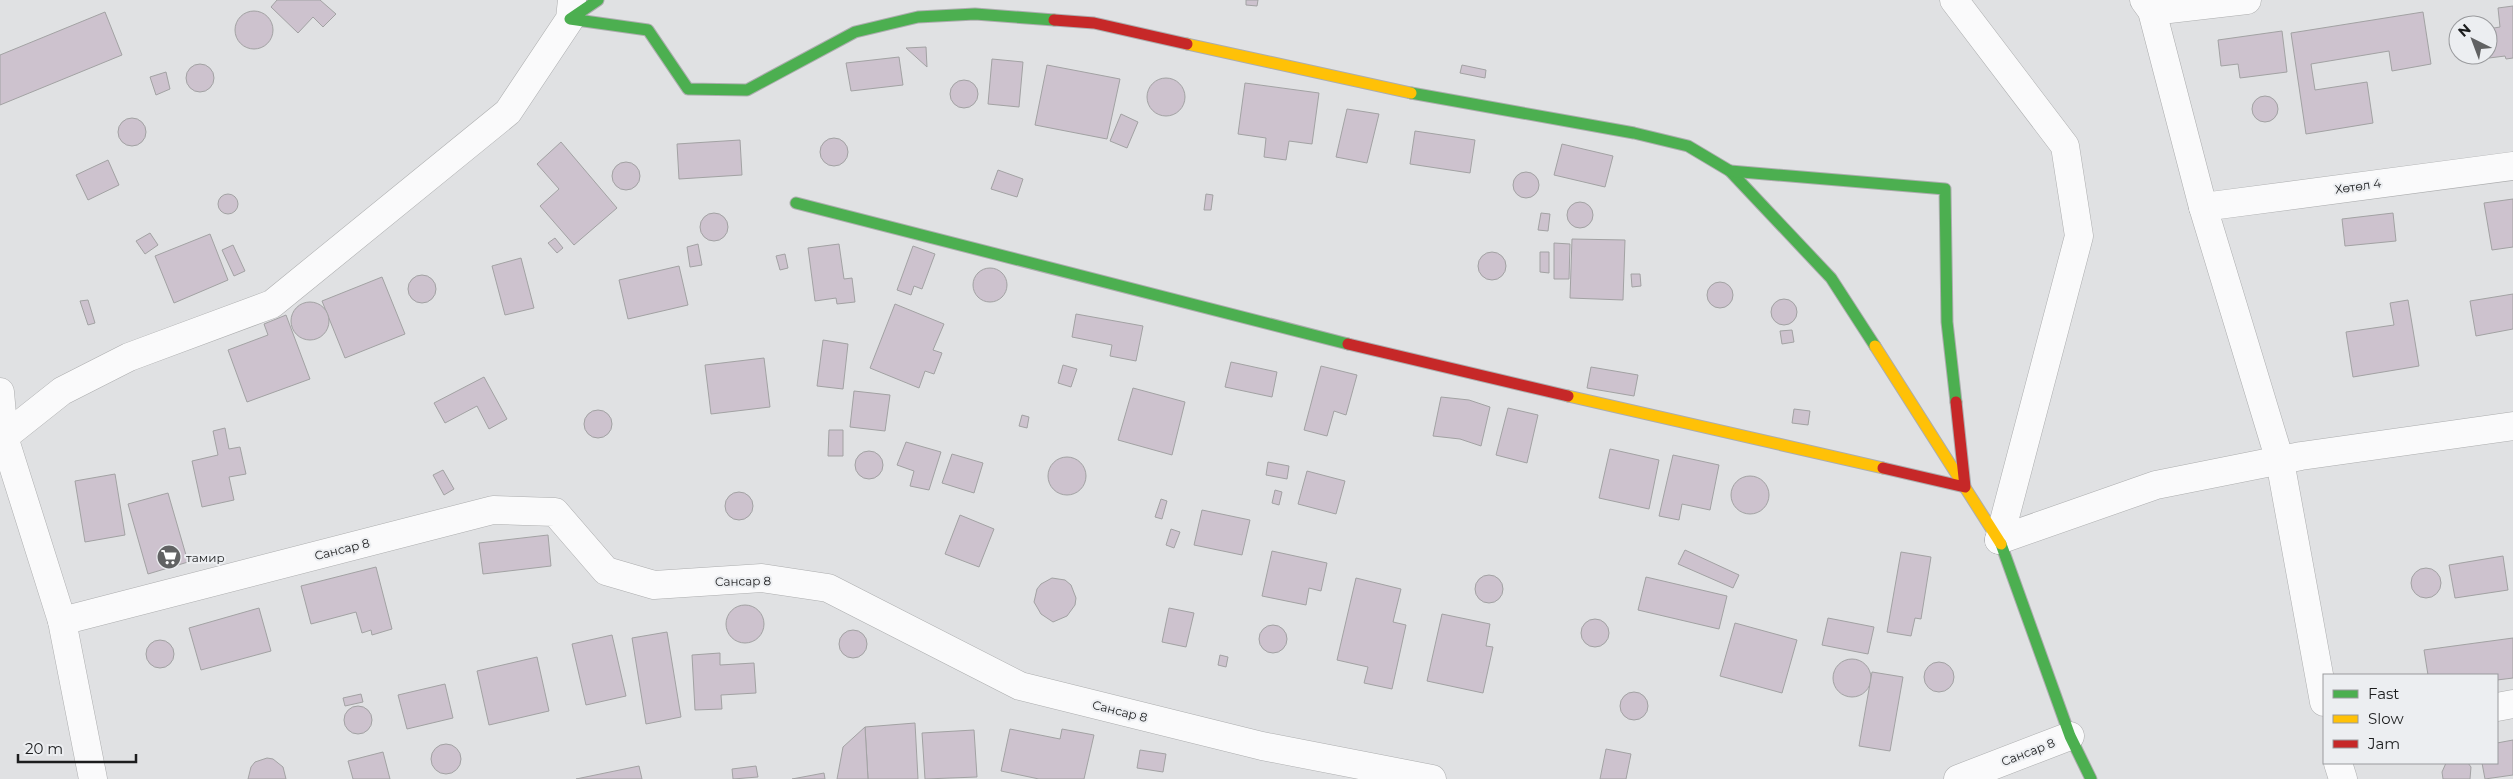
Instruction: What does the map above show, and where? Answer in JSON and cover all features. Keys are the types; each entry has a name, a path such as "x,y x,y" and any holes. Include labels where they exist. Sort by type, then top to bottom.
{"street":[{"path":"2,436 62,390 129,357 272,304 508,112 571,10 598,0"},
{"path":"1954,0 2064,146 2079,236 1999,540"},
{"path":"2247,0 2148,6 2203,207 2280,461 2323,697"},
{"path":"571,10 648,30 688,89 747,90 855,32 918,17 975,14 1094,23 1367,84 1504,111 1634,133 1688,146 1730,171 1831,278 1999,540 2070,736 2091,779"},
{"name":"Хөтөл 4","path":"2203,207 2513,166"},
{"path":"1730,171 1945,189 1948,322 1965,487"},
{"path":"796,203 1378,352 1965,487"},
{"path":"0,392 2,436 62,621 93,779"},
{"path":"1999,540 2156,485 2280,461 2513,426"},
{"name":"Сансар 8","path":"62,621 493,510 554,512 606,571 654,585 762,578 828,588 1020,686 1262,746 1432,779"},
{"path":"2498,707 2513,704"},
{"name":"Сансар 8","path":"1958,779 2070,736"},
{"path":"2338,764 2343,779"}],"building":[{"path":"277,0 320,0 336,14 323,27 313,17 298,33 271,7"},
{"path":"1246,0 1258,0 1257,6 1246,5"},
{"path":"2513,6 2513,58 2506,59 2505,56 2498,57 2498,27 2500,27 2498,8"},
{"path":"254,11 268,16 273,30 268,44 254,49 240,44 235,30 240,16"},
{"path":"105,12 122,55 0,105 0,55"},
{"path":"2423,12 2431,64 2392,71 2389,51 2311,64 2315,90 2367,82 2373,123 2306,134 2291,33"},
{"path":"2282,31 2287,72 2240,78 2238,64 2221,66 2218,40"},
{"path":"926,47 927,67 906,48"},
{"path":"899,57 903,85 851,91 846,63"},
{"path":"992,59 1023,62 1019,107 988,104"},
{"path":"200,64 210,68 214,78 210,88 200,92 190,88 186,78 190,68"},
{"path":"1047,65 1120,79 1107,139 1035,125"},
{"path":"1462,65 1486,70 1485,78 1460,73"},
{"path":"166,72 170,89 156,95 150,77"},
{"path":"1166,78 1180,83 1185,97 1180,111 1166,116 1152,111 1147,97 1152,83"},
{"path":"964,80 974,84 978,94 974,104 964,108 954,104 950,94 954,84"},
{"path":"1245,83 1319,93 1312,144 1289,141 1286,160 1264,157 1266,138 1238,134"},
{"path":"2265,96 2274,100 2278,109 2274,118 2265,122 2256,118 2252,109 2256,100"},
{"path":"1347,109 1379,114 1367,163 1336,157"},
{"path":"1121,114 1138,122 1127,148 1110,141"},
{"path":"132,118 142,122 146,132 142,142 132,146 122,142 118,132 122,122"},
{"path":"1415,131 1475,140 1470,173 1410,164"},
{"path":"834,138 844,142 848,152 844,162 834,166 824,162 820,152 824,142"},
{"path":"740,140 742,175 679,179 677,144"},
{"path":"561,142 617,208 574,245 540,206 559,189 537,164"},
{"path":"1562,144 1613,156 1605,187 1554,175"},
{"path":"108,160 119,185 88,200 76,175"},
{"path":"626,162 636,166 640,176 636,186 626,190 616,186 612,176 616,166"},
{"path":"998,170 1023,179 1017,197 991,189"},
{"path":"1526,172 1535,176 1539,185 1535,194 1526,198 1517,194 1513,185 1517,176"},
{"path":"228,194 235,197 238,204 235,211 228,214 221,211 218,204 221,197"},
{"path":"1206,194 1213,195 1211,210 1204,210"},
{"path":"2513,199 2513,247 2492,250 2484,203"},
{"path":"1580,202 1589,206 1593,215 1589,224 1580,228 1571,224 1567,215 1571,206"},
{"path":"714,213 724,217 728,227 724,237 714,241 704,237 700,227 704,217"},
{"path":"1541,213 1550,214 1548,231 1538,230"},
{"path":"2393,213 2396,241 2345,246 2342,219"},
{"path":"150,233 158,245 145,254 136,241"},
{"path":"210,234 228,280 174,303 155,256"},
{"path":"555,238 563,248 557,253 548,243"},
{"path":"1572,239 1625,240 1623,300 1570,298"},
{"path":"1554,243 1570,244 1569,279 1554,279"},
{"path":"698,244 702,265 690,267 687,247"},
{"path":"839,244 844,279 852,278 855,302 837,304 836,298 815,301 808,248"},
{"path":"233,245 245,271 234,276 222,250"},
{"path":"913,246 935,254 922,289 914,286 911,295 897,290"},
{"path":"1492,252 1502,256 1506,266 1502,276 1492,280 1482,276 1478,266 1482,256"},
{"path":"1540,252 1549,252 1549,273 1540,272"},
{"path":"785,254 788,268 780,270 776,256"},
{"path":"521,258 534,308 505,315 492,266"},
{"path":"679,266 688,305 628,319 619,280"},
{"path":"990,268 997,269 1002,273 1006,278 1006,292 1002,297 997,301 990,302 983,301 978,297 974,292 973,285 974,278 978,273 983,269"},
{"path":"1631,274 1640,274 1641,286 1632,287"},
{"path":"422,275 432,279 436,289 432,299 422,303 412,299 408,289 412,279"},
{"path":"382,277 405,334 345,358 322,301"},
{"path":"1720,282 1730,285 1733,295 1730,305 1720,308 1710,305 1707,295 1710,285"},
{"path":"2513,294 2513,329 2476,336 2470,301"},
{"path":"1784,299 1793,303 1797,312 1793,321 1784,325 1775,321 1771,312 1775,303"},
{"path":"88,300 95,323 88,325 80,301"},
{"path":"2408,300 2419,366 2353,377 2346,332 2394,325 2390,303"},
{"path":"310,302 324,307 329,321 324,335 310,340 296,335 291,321 296,307"},
{"path":"895,304 944,324 933,350 942,353 934,374 925,371 919,388 870,368"},
{"path":"1076,314 1143,326 1136,361 1110,356 1112,345 1072,337"},
{"path":"286,315 310,379 247,402 228,350 268,335 264,324"},
{"path":"1792,330 1794,342 1782,344 1780,331"},
{"path":"823,340 848,344 843,389 817,386"},
{"path":"764,358 770,407 711,414 705,365"},
{"path":"1231,362 1277,372 1272,397 1225,387"},
{"path":"1063,365 1077,369 1071,387 1058,383"},
{"path":"1321,366 1357,375 1346,415 1334,411 1327,436 1304,430"},
{"path":"1591,367 1638,375 1634,396 1587,388"},
{"path":"484,377 507,419 489,429 477,406 445,423 434,403"},
{"path":"1133,388 1185,402 1172,455 1118,440"},
{"path":"854,391 890,395 885,431 850,427"},
{"path":"1441,397 1469,400 1490,407 1481,446 1460,439 1433,436"},
{"path":"1508,408 1538,415 1527,463 1496,455"},
{"path":"1794,409 1810,411 1808,425 1792,423"},
{"path":"598,410 608,414 612,424 608,434 598,438 588,434 584,424 588,414"},
{"path":"1022,415 1029,417 1027,428 1019,426"},
{"path":"225,428 229,449 240,447 246,474 229,477 234,500 202,507 192,461 218,455 213,431"},
{"path":"829,430 843,430 843,456 828,456"},
{"path":"906,442 941,452 929,490 910,486 914,471 897,465"},
{"path":"1610,449 1659,460 1649,509 1599,498"},
{"path":"869,451 879,455 883,465 879,475 869,479 859,475 855,465 859,455"},
{"path":"952,454 983,463 974,493 942,483"},
{"path":"1673,455 1719,465 1710,510 1682,504 1679,520 1659,516"},
{"path":"1067,457 1081,462 1086,476 1081,490 1067,495 1053,490 1048,476 1053,462"},
{"path":"1268,462 1289,466 1287,479 1266,475"},
{"path":"443,470 454,489 444,495 433,475"},
{"path":"1307,471 1345,481 1336,514 1298,504"},
{"path":"115,474 125,535 85,542 75,481"},
{"path":"1750,476 1763,482 1769,495 1763,508 1750,514 1737,508 1731,495 1737,482"},
{"path":"1275,490 1282,492 1279,505 1272,503"},
{"path":"739,492 749,496 753,506 749,516 739,520 729,516 725,506 729,496"},
{"path":"168,493 188,562 148,574 128,504"},
{"path":"1161,499 1167,501 1162,519 1155,517"},
{"path":"1202,510 1250,520 1242,555 1194,545"},
{"path":"960,515 994,529 979,567 945,554"},
{"path":"1171,529 1180,532 1174,548 1166,545"},
{"path":"548,535 551,566 483,574 479,543"},
{"path":"1685,550 1739,575 1733,588 1678,564"},
{"path":"1272,551 1327,563 1321,591 1309,588 1306,605 1262,596"},
{"path":"1901,552 1931,557 1921,619 1915,618 1911,636 1887,632"},
{"path":"2503,556 2508,590 2455,598 2449,565"},
{"path":"376,567 392,629 372,635 371,630 362,633 356,612 311,624 301,586"},
{"path":"2426,568 2432,569 2440,577 2440,589 2432,597 2426,598 2420,597 2412,589 2411,583 2412,577 2420,569"},
{"path":"1489,575 1499,579 1503,589 1499,599 1489,603 1479,599 1475,589 1479,579"},
{"path":"1646,577 1727,596 1719,629 1638,610"},
{"path":"1052,578 1065,580 1071,585 1076,598 1075,605 1067,616 1053,622 1041,614 1034,602 1037,589 1041,584"},
{"path":"1356,578 1401,589 1393,622 1406,625 1392,689 1364,683 1368,667 1337,660"},
{"path":"745,605 752,606 758,611 763,617 763,631 758,637 752,642 745,643 738,642 732,637 727,631 726,624 727,617 732,611 738,606"},
{"path":"259,608 271,651 201,670 189,628"},
{"path":"1169,608 1194,613 1186,647 1162,642"},
{"path":"1442,614 1490,624 1486,646 1493,647 1483,693 1427,681"},
{"path":"1828,618 1874,627 1868,654 1822,645"},
{"path":"1595,619 1605,623 1609,633 1605,643 1595,647 1585,643 1581,633 1585,623"},
{"path":"1735,623 1797,640 1782,693 1720,676"},
{"path":"1273,625 1283,629 1287,639 1283,649 1273,653 1263,649 1259,639 1263,629"},
{"path":"853,630 863,634 867,644 863,654 853,658 843,654 839,644 843,634"},
{"path":"667,632 681,717 646,724 632,638"},
{"path":"612,635 626,696 586,705 572,644"},
{"path":"2513,638 2513,678 2498,680 2498,674 2428,674 2424,650"},
{"path":"160,640 170,644 174,654 170,664 160,668 150,664 146,654 150,644"},
{"path":"720,653 720,665 754,663 756,693 721,695 722,709 695,710 692,655"},
{"path":"1220,655 1228,657 1226,667 1218,665"},
{"path":"537,657 549,711 489,725 477,671"},
{"path":"1852,659 1865,665 1871,678 1865,691 1852,697 1839,691 1833,678 1839,665"},
{"path":"1939,662 1945,663 1953,671 1953,683 1945,691 1939,692 1933,691 1925,683 1924,677 1925,671 1933,663"},
{"path":"1872,672 1903,677 1890,751 1859,746"},
{"path":"445,684 453,718 407,729 398,695"},
{"path":"1634,692 1644,696 1648,706 1644,716 1634,720 1624,716 1620,706 1624,696"},
{"path":"361,694 363,702 345,706 343,698"},
{"path":"358,706 368,710 372,720 368,730 358,734 348,730 344,720 348,710"},
{"path":"915,723 918,779 868,779 865,727"},
{"path":"865,727 868,779 837,779 843,747"},
{"path":"1010,729 1060,739 1062,729 1094,735 1084,779 1039,779 1001,771"},
{"path":"974,730 977,777 925,779 922,733"},
{"path":"2513,740 2513,775 2485,779 2482,764 2498,764 2498,743"},
{"path":"446,744 457,748 461,759 457,770 446,774 435,770 431,759 435,748"},
{"path":"1606,749 1631,754 1626,779 1600,779"},
{"path":"1140,750 1166,754 1163,772 1137,768"},
{"path":"383,752 390,779 353,779 348,761"},
{"path":"267,758 273,759 283,767 286,779 248,779 251,767 255,762"},
{"path":"2446,764 2469,764 2471,767 2470,779 2443,779 2442,772"},
{"path":"639,766 642,779 576,779"},
{"path":"756,766 758,777 733,779 732,769"},
{"path":"824,773 825,779 792,779"}],"traffic: fast":[{"path":"598,0 570,19 648,30 688,89 747,90 855,32 918,17 975,14 1054,20"},
{"path":"1411,93 1634,133 1688,146 1730,171 1831,278 1875,346"},
{"path":"1730,171 1945,189 1947,322 1956,402"},
{"path":"796,203 1348,344"},
{"path":"2001,544 2070,736 2091,779"}],"traffic: slow":[{"path":"1187,44 1411,93"},
{"path":"1875,346 2001,544"},
{"path":"1568,396 1883,468"}],"traffic: jam":[{"path":"1054,20 1094,23 1187,44"},
{"path":"1348,344 1568,396"},
{"path":"1883,468 1965,487 1956,402"}],"place":[{"name":"тамир","path":"169,557"}]}
